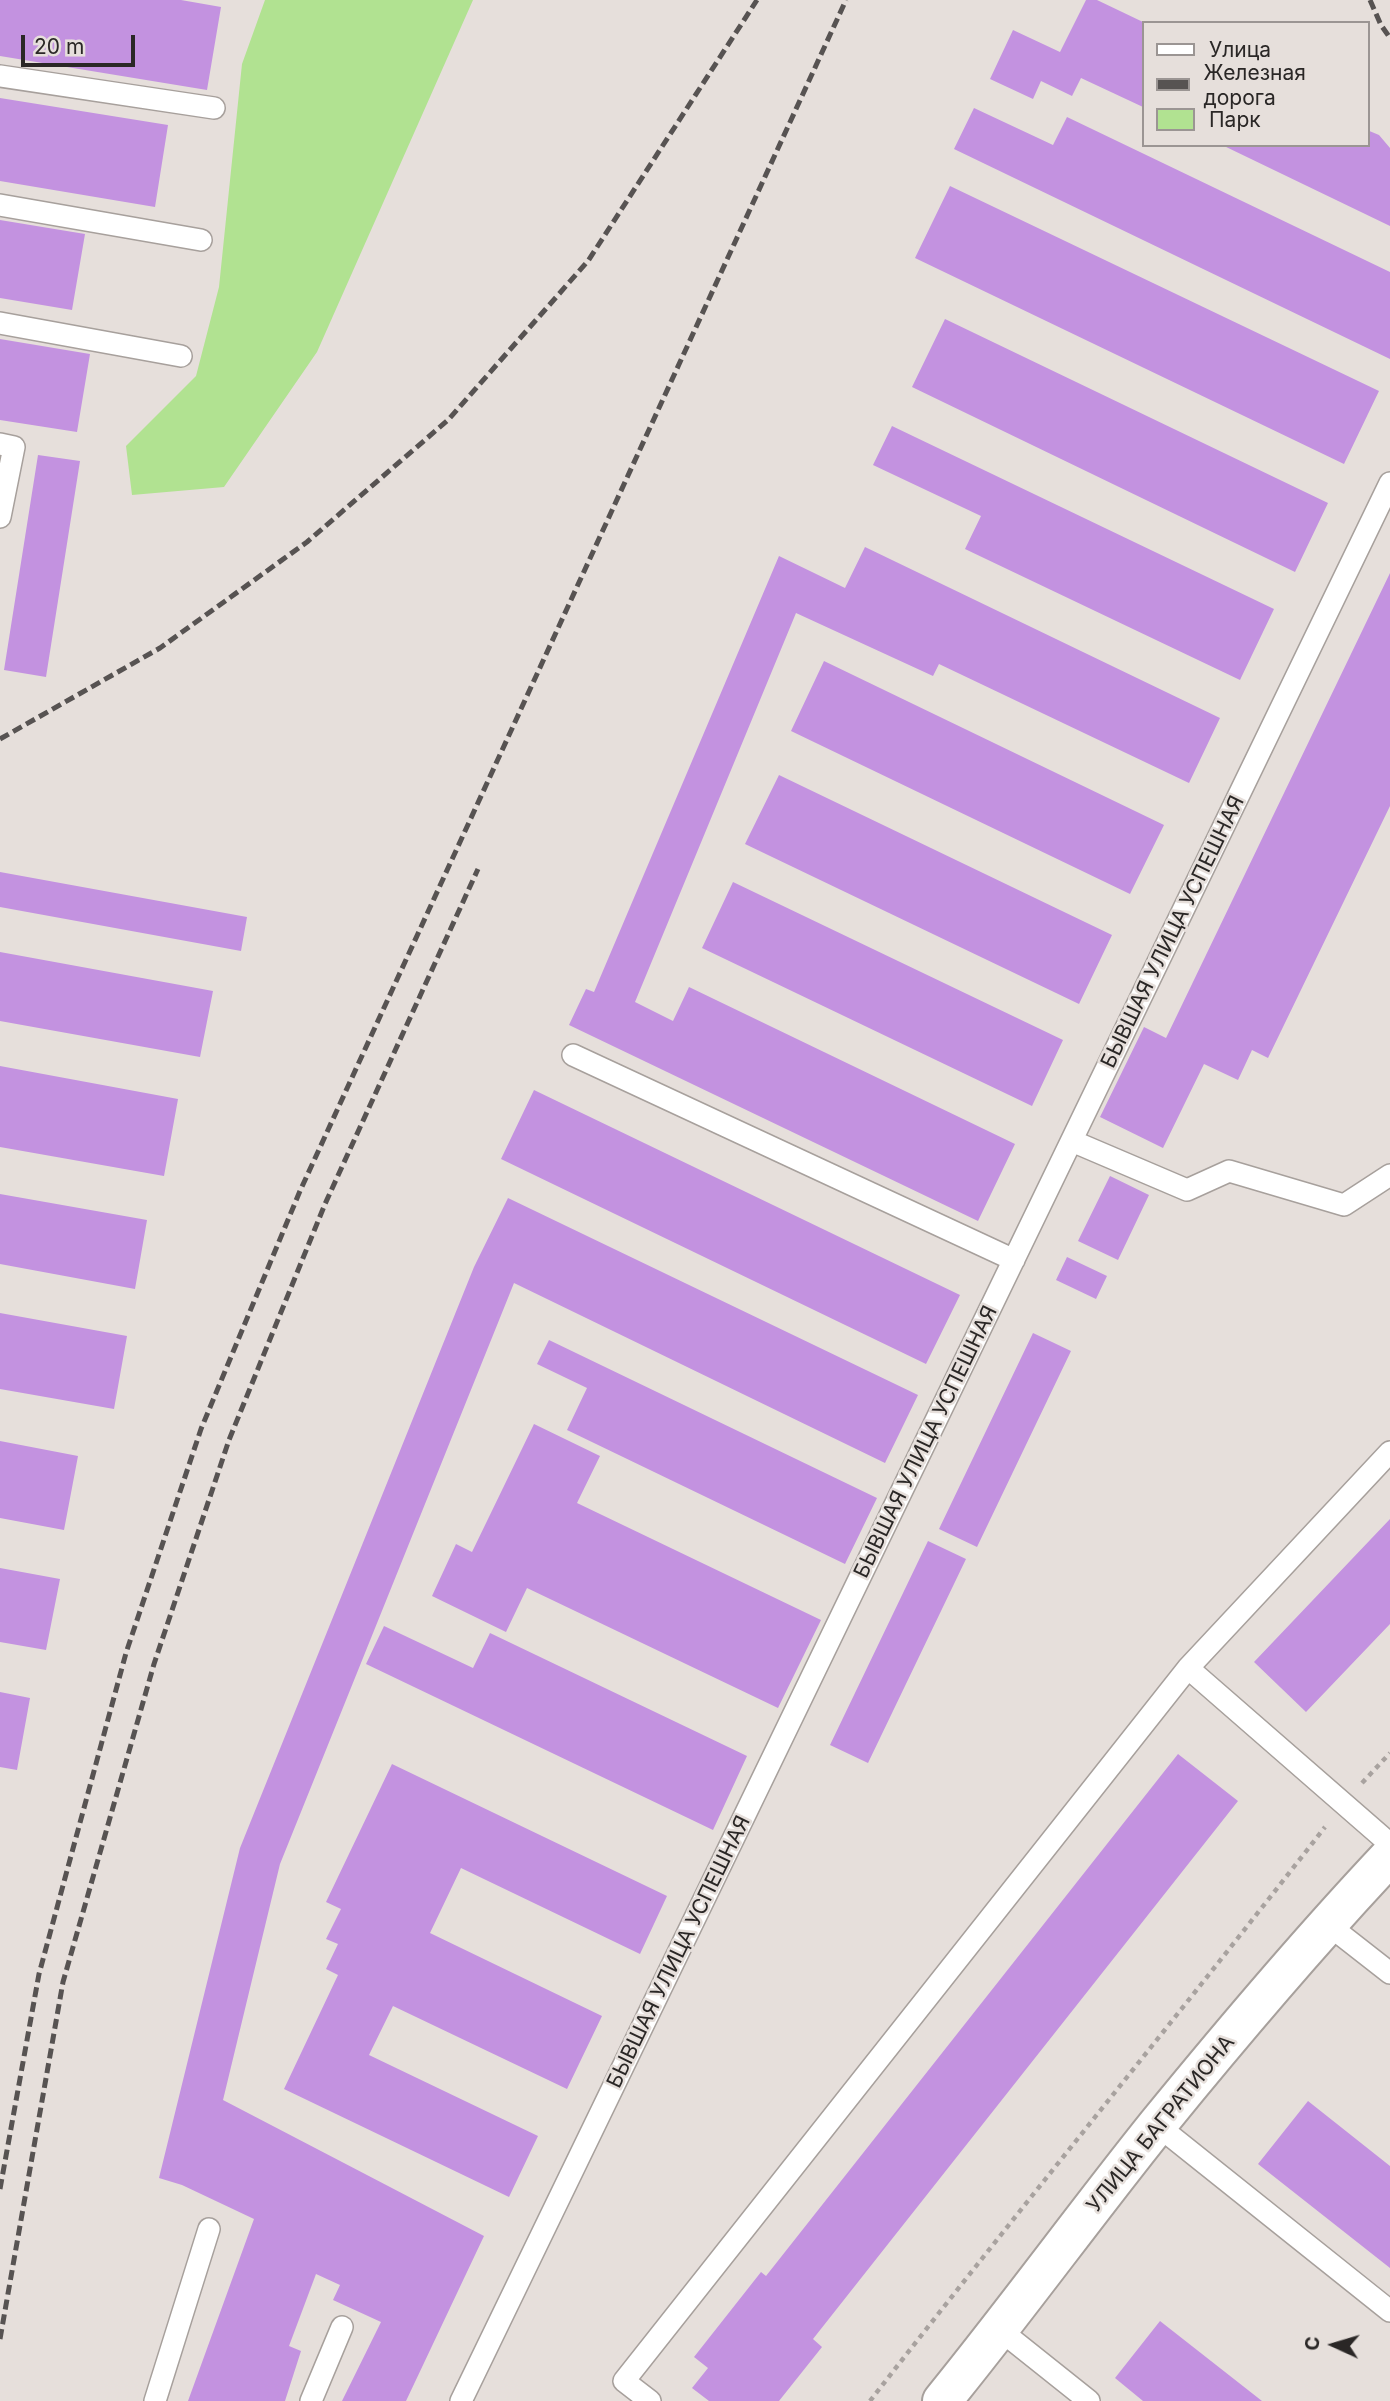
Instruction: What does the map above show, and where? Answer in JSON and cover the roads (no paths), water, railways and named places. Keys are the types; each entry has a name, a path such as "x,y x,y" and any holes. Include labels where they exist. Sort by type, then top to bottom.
{"street":[{"name":"УЛИЦА БАГРАТИОНА","path":"942,2401 1000,2330 1157,2125 1326,1923 1390,1856"}],"lane":[{"path":"0,76 214,108"},
{"path":"0,205 201,240"},
{"path":"0,323 181,356"},
{"path":"0,444 14,447 0,517"},
{"name":"БЫВШАЯ УЛИЦА УСПЕШНАЯ","path":"461,2401 1390,483"},
{"path":"573,1055 1014,1260"},
{"path":"1072,1141 1187,1190 1229,1171 1344,1205 1390,1175"},
{"path":"650,2401 624,2381 1188,1668 1390,1452"},
{"path":"1188,1668 1390,1844"},
{"path":"1326,1923 1390,1973"},
{"path":"1157,2125 1390,2311"},
{"path":"155,2401 209,2229"},
{"path":"311,2401 342,2327"},
{"path":"1000,2330 1089,2401"}],"railway":[{"path":"0,739 160,648 307,542 448,420 588,261 757,0"},
{"path":"0,2189 39,1974 126,1653 201,1429 300,1191 846,0"},
{"path":"1370,0 1390,38"},
{"path":"0,2339 63,1982 154,1664 229,1440 325,1204 478,869"}]}
